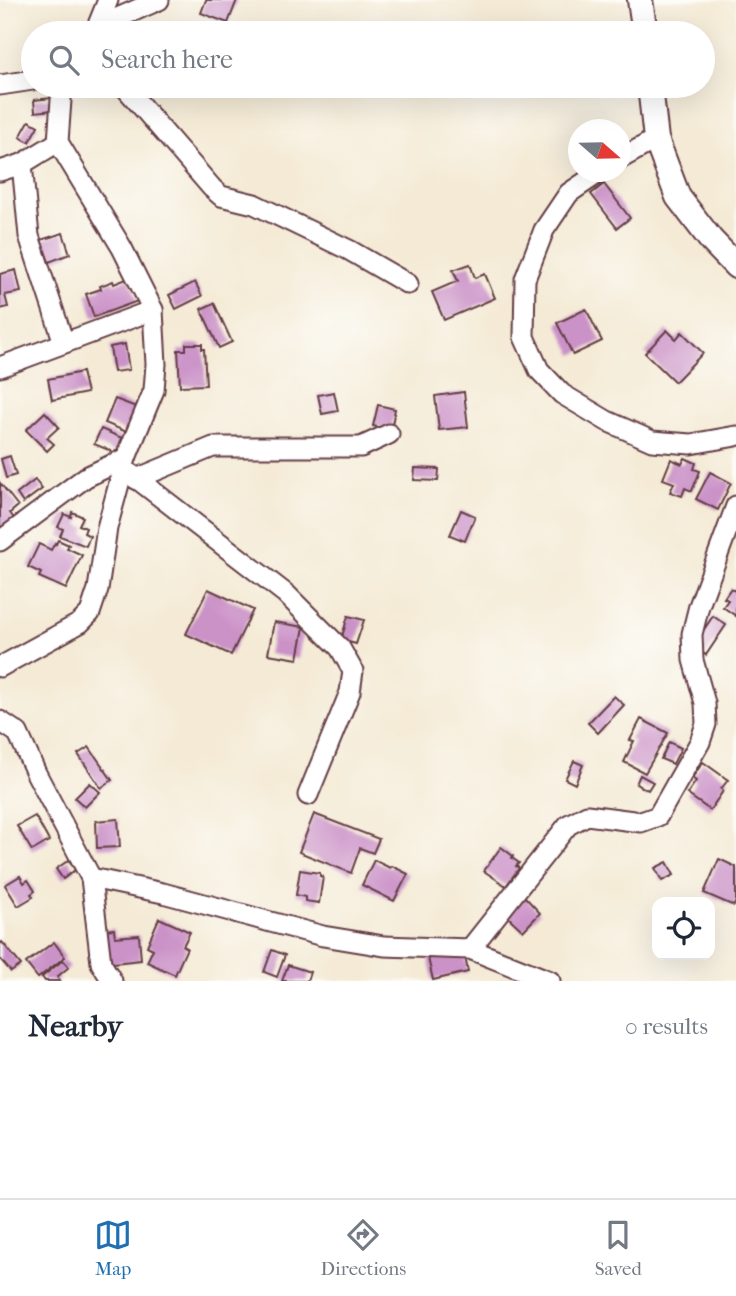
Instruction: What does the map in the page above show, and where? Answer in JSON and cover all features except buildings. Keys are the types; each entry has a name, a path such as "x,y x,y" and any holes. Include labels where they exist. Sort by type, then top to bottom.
{"street":[{"path":"98,21 108,0"},
{"path":"114,21 159,0"},
{"path":"640,0 643,21"},
{"path":"0,85 21,82"},
{"path":"0,667 80,623 90,612 98,589 107,528 154,390 156,364 153,310 122,247 58,142 61,98"},
{"path":"134,98 221,195 254,204 349,250 408,284"},
{"path":"651,98 656,139 678,197 711,240 736,266"},
{"path":"631,153 656,139"},
{"path":"0,171 22,164 58,142"},
{"path":"22,164 29,236 64,343"},
{"path":"585,182 569,193 544,230 525,279 524,337 539,370 562,394 607,421 652,441 691,444 736,436"},
{"path":"0,367 153,310"},
{"path":"0,541 86,477 213,447 362,447 389,434"},
{"path":"128,468 286,594 340,648 353,671 350,692 308,795"},
{"path":"470,949 568,825 587,815 641,822 658,816 668,800 700,742 706,724 705,703 693,660 692,634 736,506"},
{"path":"0,721 18,733 91,878 101,963 112,981"},
{"path":"91,878 163,893 323,936 384,946 470,949 550,981"}]}
